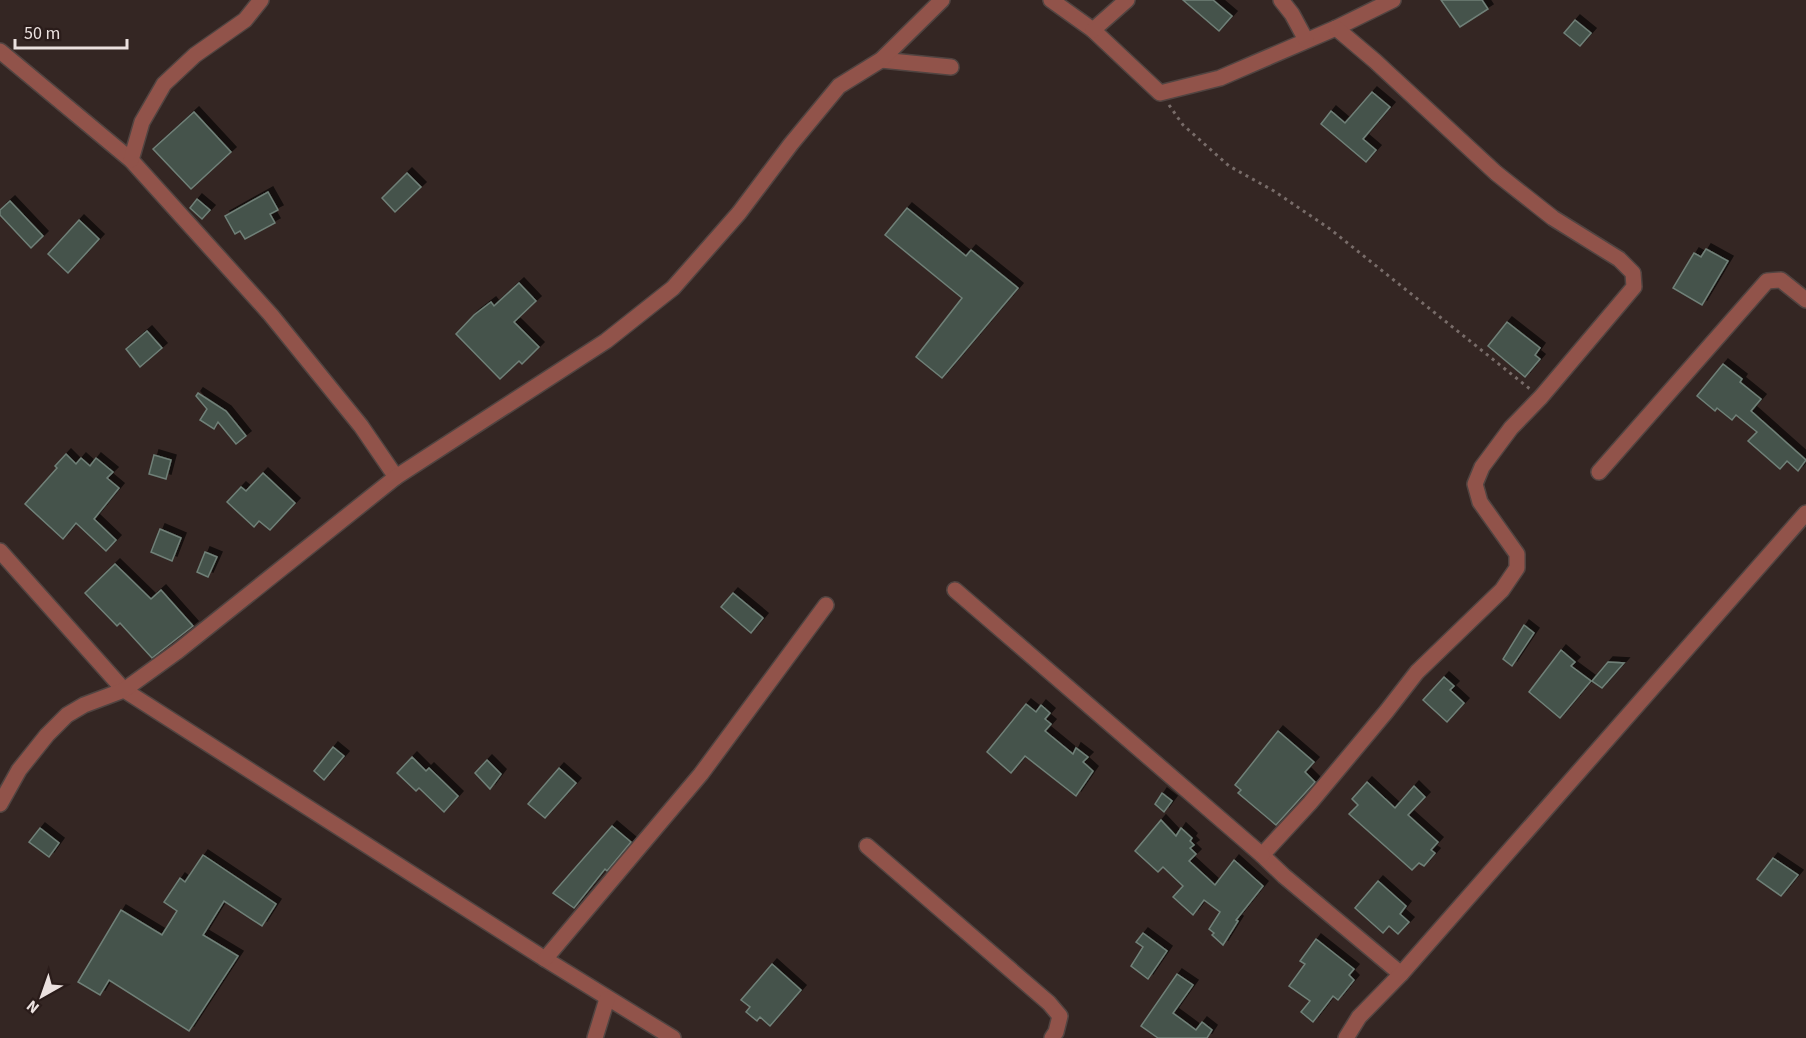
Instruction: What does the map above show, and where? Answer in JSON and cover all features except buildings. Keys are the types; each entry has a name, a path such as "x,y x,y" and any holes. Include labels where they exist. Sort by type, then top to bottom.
{"street":[{"path":"131,160 142,122 164,84 195,55 245,20 261,0"},
{"path":"0,804 19,770 46,735 66,715 84,705 124,690 178,651 396,477 606,341 673,288 739,213 791,144 839,86 881,60 942,0"},
{"path":"1051,0 1093,30 1160,93 1220,78 1336,28 1393,0"},
{"path":"1093,30 1127,0"},
{"path":"1281,0 1292,14 1306,40"},
{"path":"1262,855 1317,794 1417,672 1502,590 1517,568 1517,554 1480,502 1476,484 1482,467 1511,428 1541,397 1634,287 1633,273 1618,259 1553,218 1496,173 1383,68 1336,28"},
{"path":"0,51 131,160 271,315 361,426 396,477"},
{"path":"881,60 951,67"},
{"path":"1599,472 1767,281 1781,280 1806,300"},
{"path":"1346,1038 1359,1017 1401,974 1806,513"},
{"path":"0,551 124,690 607,999 673,1038"},
{"path":"955,590 1284,876 1401,974"},
{"path":"544,959 701,774 826,605"},
{"path":"867,846 1049,1003 1060,1016 1052,1038"},
{"path":"595,1038 607,999"}],"path":[{"path":"1160,93 1183,125 1229,166 1274,191 1330,229 1541,397"}]}
